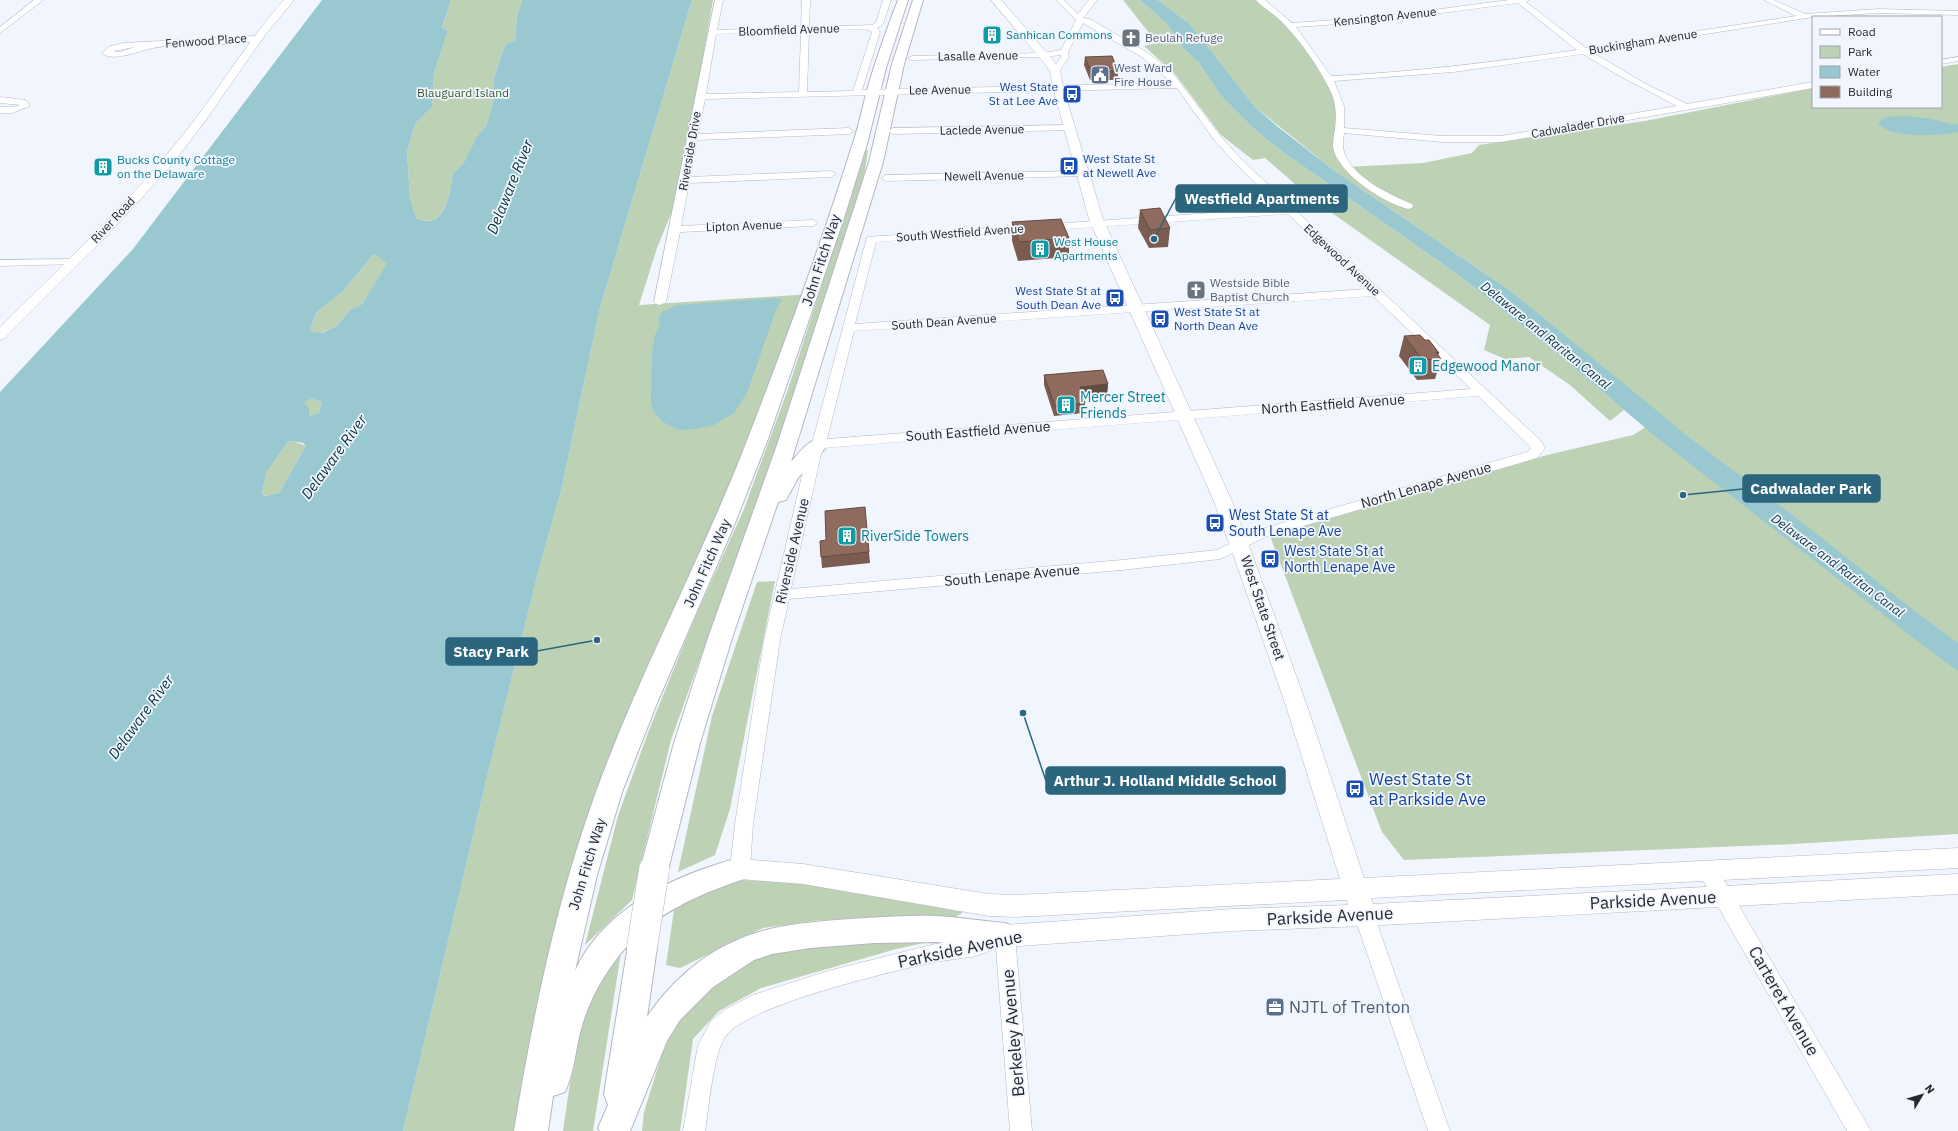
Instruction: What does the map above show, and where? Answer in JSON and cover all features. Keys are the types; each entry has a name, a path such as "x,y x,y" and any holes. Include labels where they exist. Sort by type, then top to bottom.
{"highway":[{"name":"John Fitch Way","path":"531,1131 538,1086 568,929 588,857 610,789 640,714 733,505 758,440 811,294 861,140 874,92 903,0"},
{"name":"John Fitch Way","path":"615,1129 654,870 687,743 721,636 787,445 876,162 874,92 898,64 918,0"},
{"path":"750,554 789,476 819,444"},
{"path":"543,1131 565,1031 587,977 603,952 627,926 673,894 703,881 740,869"},
{"path":"615,1129 655,1032 669,1010 702,977 746,950 772,941 810,935 874,930 936,929 1005,936"}],"main road":[{"name":"River Road","path":"0,335 74,262 186,140 210,109 258,38 289,0"},
{"path":"996,0 1043,55 1057,79"},
{"name":"West State Street","path":"1057,79 1082,174 1098,224 1222,499 1240,545 1305,731 1364,915"},
{"name":"Parkside Avenue","path":"740,869 803,874 996,905 1077,904 1355,888 1958,858"},
{"name":"Parkside Avenue","path":"1005,936 1196,922 1364,915 1958,884"}],"street":[{"path":"0,31 39,0"},
{"name":"Riverside Drive","path":"660,302 676,229 719,0"},
{"path":"803,94 806,0"},
{"path":"866,27 879,24 887,0"},
{"name":"Edgewood Avenue","path":"1060,0 1080,19 1087,21 1152,60 1179,85 1218,139 1239,162 1536,444"},
{"path":"1057,79 1064,57 1064,52 1073,32 1084,8 1093,0"},
{"path":"1260,0 1292,25 1328,79 1338,99 1341,130 1338,148 1349,168 1385,196 1408,206"},
{"path":"1523,0 1556,32 1582,51 1640,85 1686,107"},
{"name":"Kensington Avenue","path":"1292,25 1380,19 1523,0"},
{"path":"1768,0 1812,20"},
{"name":"Buckingham Avenue","path":"1328,79 1396,76 1460,70 1803,16 1861,12 1958,12"},
{"path":"866,27 873,28 876,32 874,92"},
{"name":"Bloomfield Avenue","path":"713,32 866,27"},
{"path":"1073,32 1108,34"},
{"name":"Fenwood Place","path":"153,45 258,38"},
{"path":"1043,55 1064,52"},
{"name":"Lasalle Avenue","path":"912,58 1043,55"},
{"path":"1942,62 1958,59"},
{"name":"Lee Avenue","path":"700,97 874,92 1057,79 1179,85"},
{"name":"Cadwalader Drive","path":"1341,130 1442,139 1501,139 1812,85"},
{"path":"0,100 23,102 26,106 12,110 0,110"},
{"name":"Laclede Avenue","path":"893,131 1070,128"},
{"path":"693,137 849,131"},
{"path":"685,180 831,174"},
{"name":"Newell Avenue","path":"886,178 1082,174"},
{"name":"South Westfield Avenue","path":"871,239 1290,211"},
{"name":"Lipton Avenue","path":"676,229 812,223"},
{"name":"Riverside Avenue","path":"740,869 744,824 772,640 781,595 814,454 819,444 871,239"},
{"path":"0,263 74,262"},
{"name":"South Dean Avenue","path":"848,328 1376,292"},
{"name":"North Eastfield Avenue","path":"1184,414 1481,392"},
{"name":"South Eastfield Avenue","path":"819,444 1184,414"},
{"name":"North Lenape Avenue","path":"1240,545 1267,531 1532,455 1537,451 1538,448 1536,444"},
{"name":"South Lenape Avenue","path":"781,595 1122,565 1220,554 1240,545"},
{"name":"Carteret Avenue","path":"1708,871 1860,1131"},
{"name":"West State Street","path":"1364,915 1439,1131"},
{"name":"Parkside Avenue","path":"694,1131 709,1045 719,1028 733,1016 753,1005 820,982 935,953 972,948 1005,936"},
{"name":"Berkeley Avenue","path":"1005,936 1021,1131"}],"green space":[{"name":"Blauguard Island","path":"451,0 522,0 517,17 515,40 505,45 494,78 494,100 486,126 477,136 463,164 453,173 445,208 440,215 434,219 426,221 416,218 410,198 407,152 415,124 432,107 434,73 448,31 442,29"},
{"path":"692,0 713,0 699,81 673,209 657,248 639,305 811,294 587,857 543,1131 403,1131 486,781 540,565 561,491 600,308"},
{"path":"1123,0 1140,0 1167,24 1183,48 1199,63 1222,97 1252,127 1280,150 1457,274 1558,354 1624,410 1610,421 1570,385 1529,357 1505,359 1484,350 1490,325 1311,198 1265,158 1253,160 1221,135 1175,74 1144,46 1157,43"},
{"path":"1158,0 1260,0 1292,22 1333,86 1347,167 1423,163 1472,153 1479,145 1645,121 1812,88 1812,108 1942,108 1942,67 1958,64 1958,834 1794,844 1404,860 1382,832 1270,536 1547,455 1633,435 1646,427 1560,332 1512,292 1335,171 1255,107 1190,24"},
{"path":"866,150 868,150 864,177 781,433 671,740 632,900 585,945 618,816 649,730 694,620 744,509 787,392"},
{"path":"376,255 388,264 362,304 350,310 338,325 321,333 310,331 316,313 343,291 372,256"},
{"path":"312,399 322,402 319,413 308,417 304,402"},
{"path":"294,441 306,446 279,493 265,496 262,494 266,473 288,442"},
{"path":"775,581 730,809 715,855 678,872 712,716 757,582"},
{"path":"743,880 809,883 963,912 956,917 819,920 763,928 680,968 666,965 675,903"},
{"path":"947,938 896,949 761,988 719,1011 693,1039 680,1131 642,1131 644,1112 668,1035 705,990 750,960 823,941"},
{"path":"622,946 593,1131 563,1131 580,1015"}],"water":[{"name":"Delaware River","path":"322,0 451,0 442,28 448,31 434,73 432,107 415,124 407,152 410,198 416,218 426,221 434,220 445,208 453,173 463,164 477,136 486,126 494,100 494,78 505,45 515,40 517,17 522,0 692,0 600,308 561,491 540,565 486,781 403,1131 0,1131 0,392 133,249","holes":["376,255 387,264 362,304 350,310 338,325 322,333 310,331 316,313 343,291 372,256","312,399 322,402 319,413 309,416 309,409 304,402","294,441 303,443 306,446 279,493 265,496 262,494 266,473 288,442"]},
{"name":"Delaware and Raritan Canal","path":"1140,0 1158,0 1190,24 1255,107 1278,127 1335,171 1512,292 1690,438 1958,643 1958,671 1916,640 1656,437 1558,354 1457,274 1280,150 1252,127 1222,97 1199,63 1183,48 1167,24"},
{"path":"1907,116 1958,124 1958,132 1940,135 1904,134 1893,132 1884,128 1878,123 1886,117"},
{"path":"778,298 782,300 776,309 748,391 734,413 714,425 696,429 679,430 663,422 653,411 651,401 652,353 655,335 660,325 658,319 662,312 677,305"}],"building":[{"path":"1112,56 1118,71 1091,72 1085,57"},
{"path":"1160,208 1170,228 1150,230 1140,210"},
{"path":"1061,219 1069,238 1019,242 1012,222"},
{"path":"1420,335 1425,340 1429,340 1439,353 1436,352 1441,359 1423,360 1404,336"},
{"path":"1103,370 1108,384 1080,387 1085,403 1055,406 1044,375"},
{"name":"RiverSide Towers","path":"865,507 869,552 821,557 820,541 826,540 825,511"}],"place":[{"name":"Sanhican Commons","path":"992,35"},
{"name":"Beulah Refuge","path":"1131,38"},
{"name":"West Ward Fire House","path":"1100,75"},
{"name":"West State St at Lee Ave","path":"1072,94"},
{"name":"West State St at Newell Ave","path":"1069,166"},
{"name":"Bucks County Cottage on the Delaware","path":"103,167"},
{"name":"Westfield Apartments","path":"1154,239"},
{"name":"West House Apartments","path":"1040,249"},
{"name":"Westside Bible Baptist Church","path":"1196,290"},
{"name":"West State St at South Dean Ave","path":"1115,298"},
{"name":"West State St at North Dean Ave","path":"1160,319"},
{"name":"Edgewood Manor","path":"1418,366"},
{"name":"Mercer Street Friends","path":"1066,405"},
{"name":"Cadwalader Park","path":"1683,495"},
{"name":"West State St at South Lenape Ave","path":"1215,523"},
{"name":"RiverSide Towers","path":"847,536"},
{"name":"West State St at North Lenape Ave","path":"1270,559"},
{"name":"Stacy Park","path":"597,640"},
{"name":"Arthur J. Holland Middle School","path":"1023,713"},
{"name":"West State St at Parkside Ave","path":"1355,789"},
{"name":"NJTL of Trenton","path":"1275,1007"}]}
